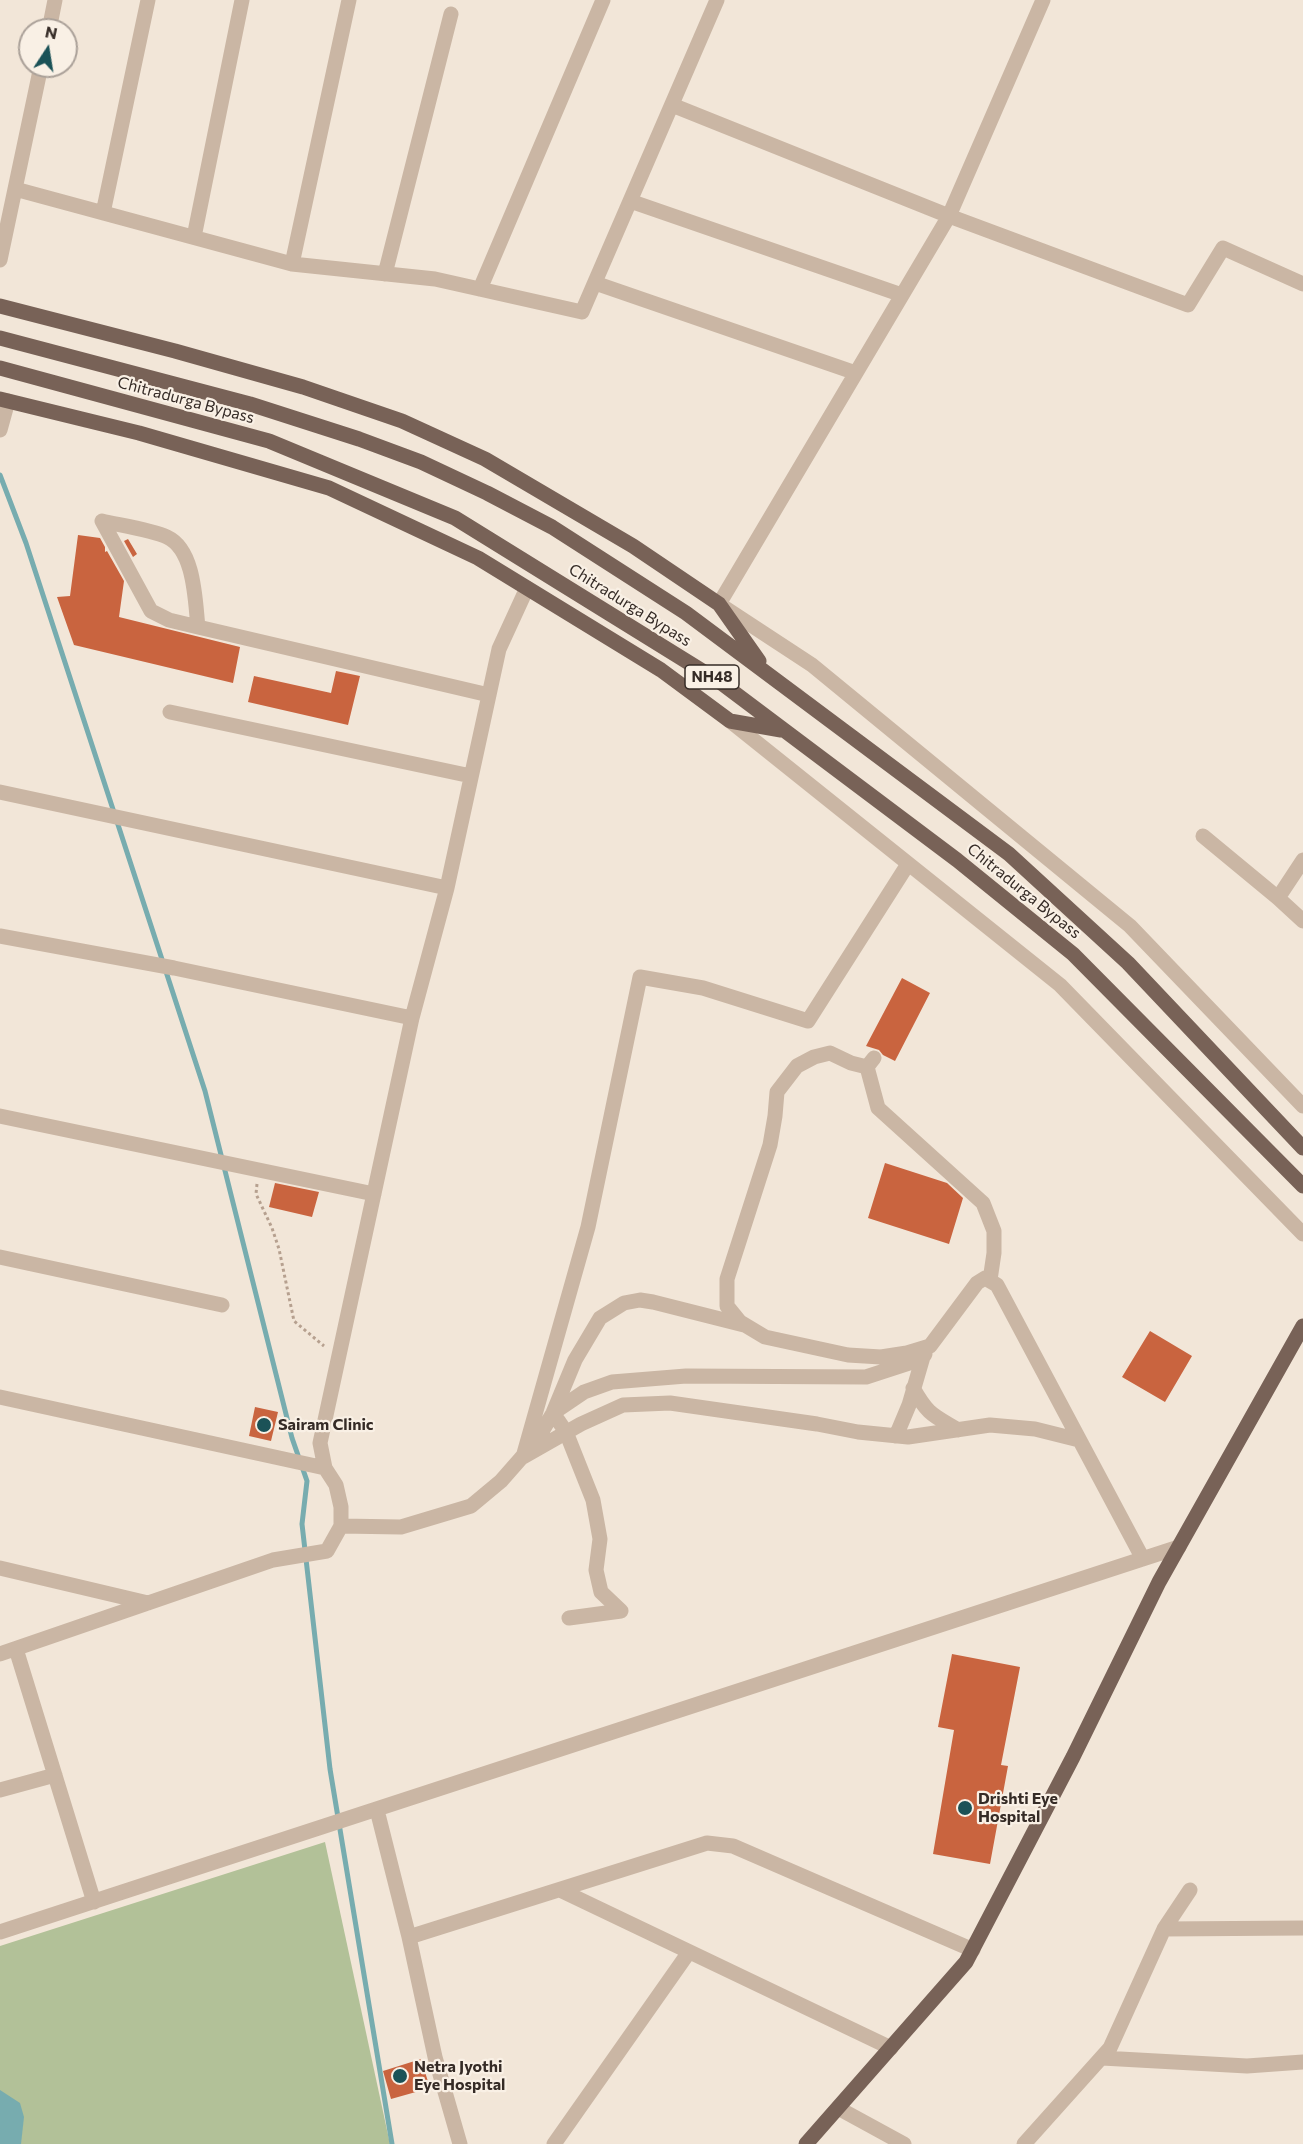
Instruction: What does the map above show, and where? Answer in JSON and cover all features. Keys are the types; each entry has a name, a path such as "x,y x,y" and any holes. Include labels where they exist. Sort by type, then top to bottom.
{"main road":[{"path":"0,306 303,387 402,421 485,459 633,546 719,604 768,674"},
{"name":"Chitradurga Bypass","path":"0,338 249,404 359,438 421,462 552,527 686,613 1009,854 1128,963 1303,1148"},
{"name":"Chitradurga Bypass","path":"0,368 269,441 455,518 720,682 957,860 1073,954 1303,1186"},
{"path":"4,400 139,433 329,488 478,558 661,670 730,721 784,731"},
{"path":"807,2144 966,1962 1179,1547 1303,1326"}],"street":[{"path":"51,18 55,0"},
{"path":"103,213 148,0"},
{"path":"194,237 242,0"},
{"path":"292,264 349,0"},
{"path":"480,289 603,0"},
{"path":"15,189 292,264 435,279 582,312 717,0"},
{"path":"1043,0 949,216 719,604 812,665 1130,926 1303,1106"},
{"path":"385,274 451,14"},
{"path":"0,260 38,78"},
{"path":"672,105 949,216 1188,305 1223,248 1303,284"},
{"path":"630,201 902,295"},
{"path":"595,283 856,373"},
{"path":"0,430 4,400"},
{"path":"198,627 190,572 185,556 177,544 166,536 102,521 151,611 169,620 198,627 489,695"},
{"path":"0,1654 273,1560 327,1551 340,1526 340,1507 336,1485 325,1468 320,1443 412,1018 447,888 500,649 526,588"},
{"path":"170,712 471,776"},
{"path":"730,721 1060,985 1303,1234"},
{"path":"0,792 447,888"},
{"path":"1203,836 1303,921"},
{"path":"1278,898 1303,860"},
{"path":"523,1457 588,1227 640,977 703,988 808,1021 908,864"},
{"path":"0,936 174,968 412,1018"},
{"path":"926,1352 881,1357 848,1355 765,1336 740,1322 727,1306 727,1279 770,1144 776,1116 777,1092 797,1066 814,1057 830,1053 851,1063 871,1063 878,1108 983,1203 994,1231 990,1281"},
{"path":"0,1116 374,1194"},
{"path":"0,1257 222,1305"},
{"path":"896,1436 909,1405 926,1352 977,1283 985,1278 997,1285 1143,1559"},
{"path":"340,1526 401,1527 471,1506 501,1481 537,1440 553,1413 575,1360 600,1318 624,1304 640,1300 653,1302 747,1326"},
{"path":"553,1413 584,1392 612,1382 686,1376 866,1377 926,1352"},
{"path":"913,1388 924,1408 958,1430"},
{"path":"0,1396 325,1468"},
{"path":"523,1457 566,1432 623,1405 670,1403 896,1436 908,1437 990,1425 1035,1429 1079,1440"},
{"path":"553,1413 566,1432 592,1500 600,1539 596,1570 601,1592 621,1611 569,1618"},
{"path":"0,1932 1179,1547"},
{"path":"0,1568 148,1603"},
{"path":"16,1649 94,1902"},
{"path":"0,1790 55,1775"},
{"path":"377,1810 409,1937 435,2057 460,2144"},
{"path":"409,1937 707,1844 733,1846 973,1950"},
{"path":"560,1890 891,2048"},
{"path":"1024,2144 1110,2048 1164,1929 1190,1890"},
{"path":"1164,1929 1303,1928"},
{"path":"554,2144 690,1952"},
{"path":"1102,2058 1247,2066 1303,2062"},
{"path":"838,2108 904,2144"}],"path":[{"path":"260,1171 256,1194 272,1228 285,1275 294,1321 319,1340 338,1362"}],"green space":[{"path":"325,1842 390,2144 0,2144 0,1946"}],"water":[{"path":"0,2090 20,2103 24,2117 21,2144 0,2144"}],"building":[{"path":"78,535 100,538 105,552 107,551 124,581 119,617 240,647 233,683 74,645 57,597 70,596"},
{"path":"128,539 137,554 133,557 124,541"},
{"path":"336,671 360,676 348,725 248,702 254,676 331,693"},
{"path":"902,978 930,993 895,1061 883,1055 879,1050 866,1046"},
{"path":"885,1163 947,1183 963,1198 949,1244 868,1218"},
{"path":"275,1183 319,1192 312,1217 269,1207"},
{"path":"1150,1331 1192,1356 1165,1402 1122,1377"},
{"path":"255,1407 278,1412 271,1441 249,1436"},
{"path":"952,1654 1020,1667 1001,1765 1008,1766 990,1864 933,1854 954,1730 938,1727"},
{"path":"421,2059 430,2088 391,2099 383,2071"}],"waterway":[{"path":"0,475 26,543 205,1091 292,1438 307,1481 302,1524 330,1769 392,2144"}],"place":[{"name":"Sairam Clinic","path":"264,1425"},
{"name":"Drishti Eye Hospital","path":"965,1808"},
{"name":"Netra Jyothi Eye Hospital","path":"400,2076"}]}
